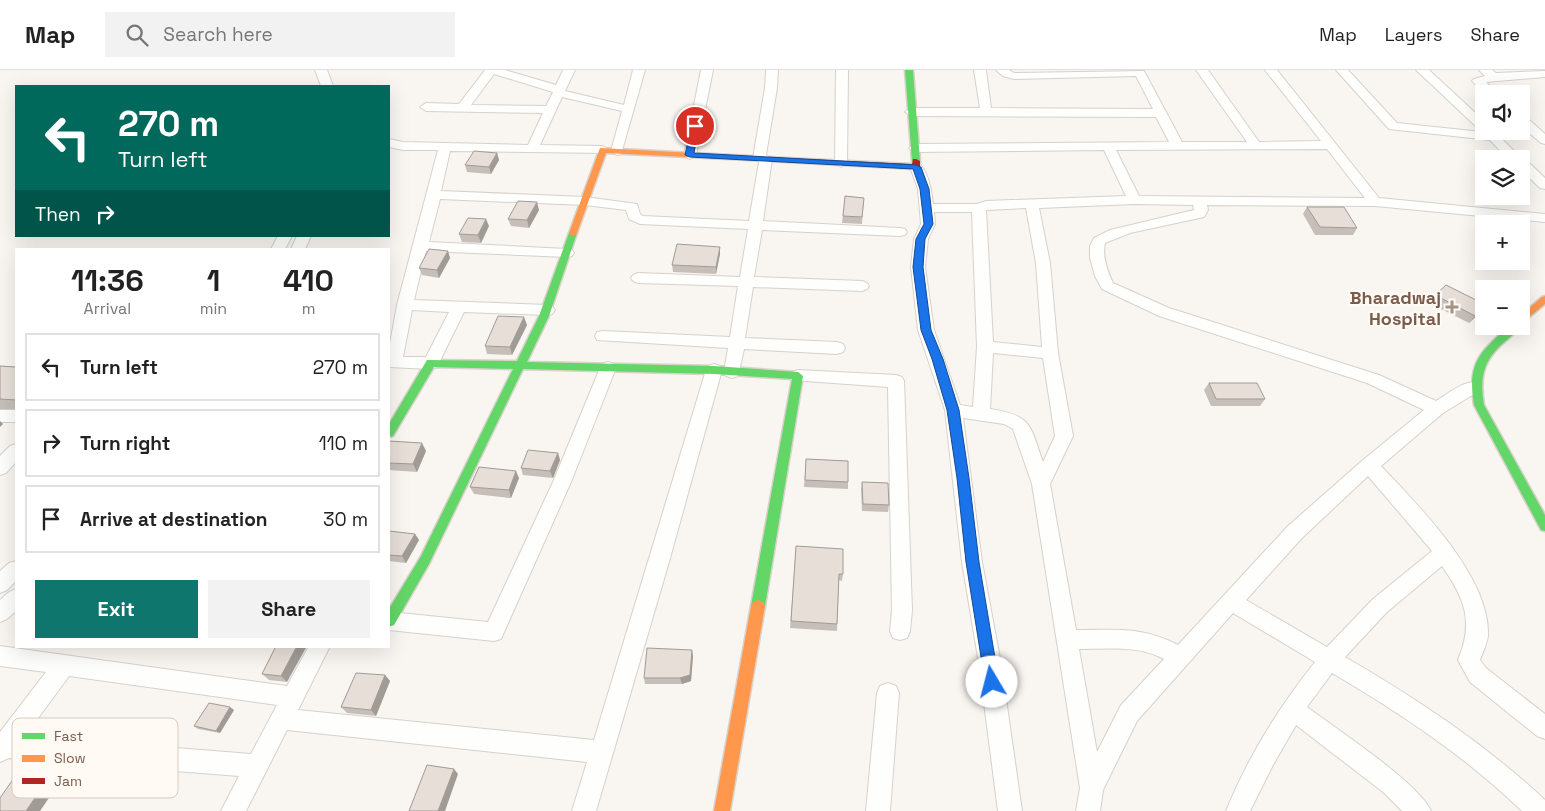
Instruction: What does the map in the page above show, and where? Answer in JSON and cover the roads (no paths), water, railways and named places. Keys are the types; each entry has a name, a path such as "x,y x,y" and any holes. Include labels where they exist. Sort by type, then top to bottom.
{"street":[{"path":"310,70 315,85"},
{"path":"321,70 327,85"},
{"path":"462,108 492,70 559,91 627,109"},
{"path":"532,149 569,70"},
{"path":"617,151 639,70"},
{"path":"690,155 707,70"},
{"path":"584,811 723,371 737,343 755,226 772,70"},
{"path":"841,163 842,70"},
{"path":"909,70 916,167 925,189 927,208 928,224 921,239 918,267 926,330 938,359 953,410 972,562 990,664 1010,811"},
{"path":"980,70 986,112"},
{"path":"1002,70 1014,76 1076,72 1139,72 1178,148"},
{"path":"1202,70 1256,146"},
{"path":"1271,70 1375,202"},
{"path":"1342,70 1393,126 1475,131"},
{"path":"1422,70 1475,120"},
{"path":"1482,85 1478,81 1489,73 1545,74"},
{"path":"426,106 550,110"},
{"path":"911,112 1160,113"},
{"path":"1530,127 1545,140"},
{"path":"1496,140 1507,150"},
{"path":"390,143 404,146 603,150 916,167"},
{"path":"915,148 1178,148 1331,145"},
{"path":"445,147 405,305 394,363 723,371 896,382 902,610 900,632"},
{"path":"1109,148 1134,200"},
{"path":"390,619 425,560 547,310 603,150"},
{"path":"1530,171 1545,185"},
{"path":"434,196 585,201 632,206 634,216 640,220 900,232"},
{"path":"927,208 979,208 986,205 1134,200 1375,202 1545,218"},
{"path":"1199,200 1201,210 1199,214 1121,231 1103,237 1099,241 1097,254 1107,286 1164,312 1373,379 1437,409"},
{"path":"1032,204 1043,263 1050,353 1064,436 1041,484"},
{"path":"979,208 985,346 980,414"},
{"path":"421,246 567,253"},
{"path":"638,278 862,286"},
{"path":"1530,314 1544,302"},
{"path":"405,305 547,310"},
{"path":"390,431 431,364 459,307"},
{"path":"1506,335 1478,361 1474,387 1479,406 1538,500 1545,526"},
{"path":"603,336 837,348"},
{"path":"985,346 1050,353"},
{"path":"390,621 494,632 562,482 608,368"},
{"path":"722,811 798,376"},
{"path":"1088,811 1092,788 1129,713 1295,532 1369,465 1437,409 1474,387"},
{"path":"953,410 1013,420 1019,423 1023,429 1041,484 1092,788"},
{"path":"0,416 15,416"},
{"path":"0,468 15,452"},
{"path":"1369,465 1416,517 1444,553 1468,592 1476,614 1478,630 1475,646 1469,660 1472,667 1478,675 1545,728"},
{"path":"1238,811 1256,772 1292,709 1328,660 1372,613 1444,553"},
{"path":"0,584 15,570"},
{"path":"0,613 15,599"},
{"path":"1232,602 1411,709 1456,740 1505,778 1539,811"},
{"path":"1067,640 1130,639 1146,641 1154,643 1181,657"},
{"path":"233,811 319,648"},
{"path":"0,656 293,698"},
{"path":"24,718 64,665"},
{"path":"878,811 888,694"},
{"path":"1292,709 1392,784 1420,811"},
{"path":"282,719 602,752"},
{"path":"2,748 12,735"},
{"path":"178,760 257,766"}],"place":[{"name":"Bharadwaj Hospital","path":"1452,307"}]}
